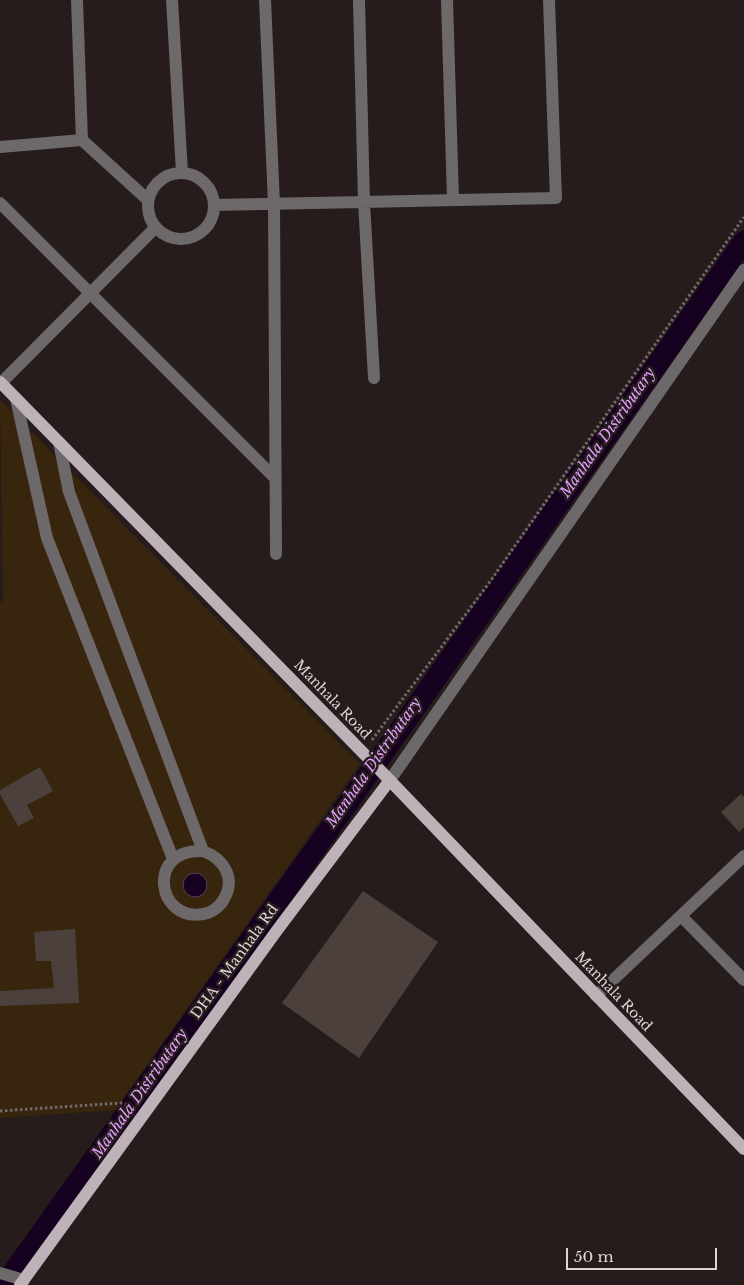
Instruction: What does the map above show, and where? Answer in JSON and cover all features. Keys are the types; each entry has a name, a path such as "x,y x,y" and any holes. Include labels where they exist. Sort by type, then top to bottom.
{"main road":[{"name":"Manhala Road","path":"0,383 363,752 744,1149"},
{"name":"DHA - Manhala Rd","path":"22,1282 278,929 390,780"}],"street":[{"path":"77,0 82,140 148,200"},
{"path":"172,0 182,173"},
{"path":"265,0 274,204 276,554"},
{"path":"359,0 364,202 374,378"},
{"path":"447,0 453,200"},
{"path":"214,205 556,198 549,0"},
{"path":"0,147 82,140"},
{"path":"182,173 192,175 201,180 212,195 214,205 208,224 201,231 192,237 173,238 163,234 156,227 148,210 148,200 151,191 157,183 173,174 182,173"},
{"path":"0,203 275,478"},
{"path":"0,383 156,227"},
{"path":"390,780 744,270"},
{"path":"16,399 47,538 174,859"},
{"path":"58,442 69,492 203,851"},
{"path":"193,850 203,851 213,855 227,871 229,881 228,892 223,902 205,914 194,915 184,913 174,907 164,889 167,867 182,853 193,850"},
{"path":"596,996 744,856"},
{"path":"681,916 744,980"},
{"path":"1,1273 22,1282"}],"path":[{"path":"363,752 489,583 744,218"},
{"path":"0,1111 121,1103"}],"shaded area":[{"path":"0,400 360,764 115,1110 0,1118 0,602 3,601"},
{"path":"195,873 203,877 207,885 203,893 195,897 187,893 183,885 187,877"}],"building":[{"path":"40,767 53,791 27,805 34,818 18,826 0,794 0,790"},
{"path":"741,794 744,797 744,827 739,832 721,812"},
{"path":"363,891 438,942 359,1058 282,1003"},
{"path":"75,929 79,1003 0,1006 0,991 54,988 51,961 36,961 34,932"}],"waterway":[{"name":"Manhala Distributary","path":"4,1285 375,765 744,241"}]}
